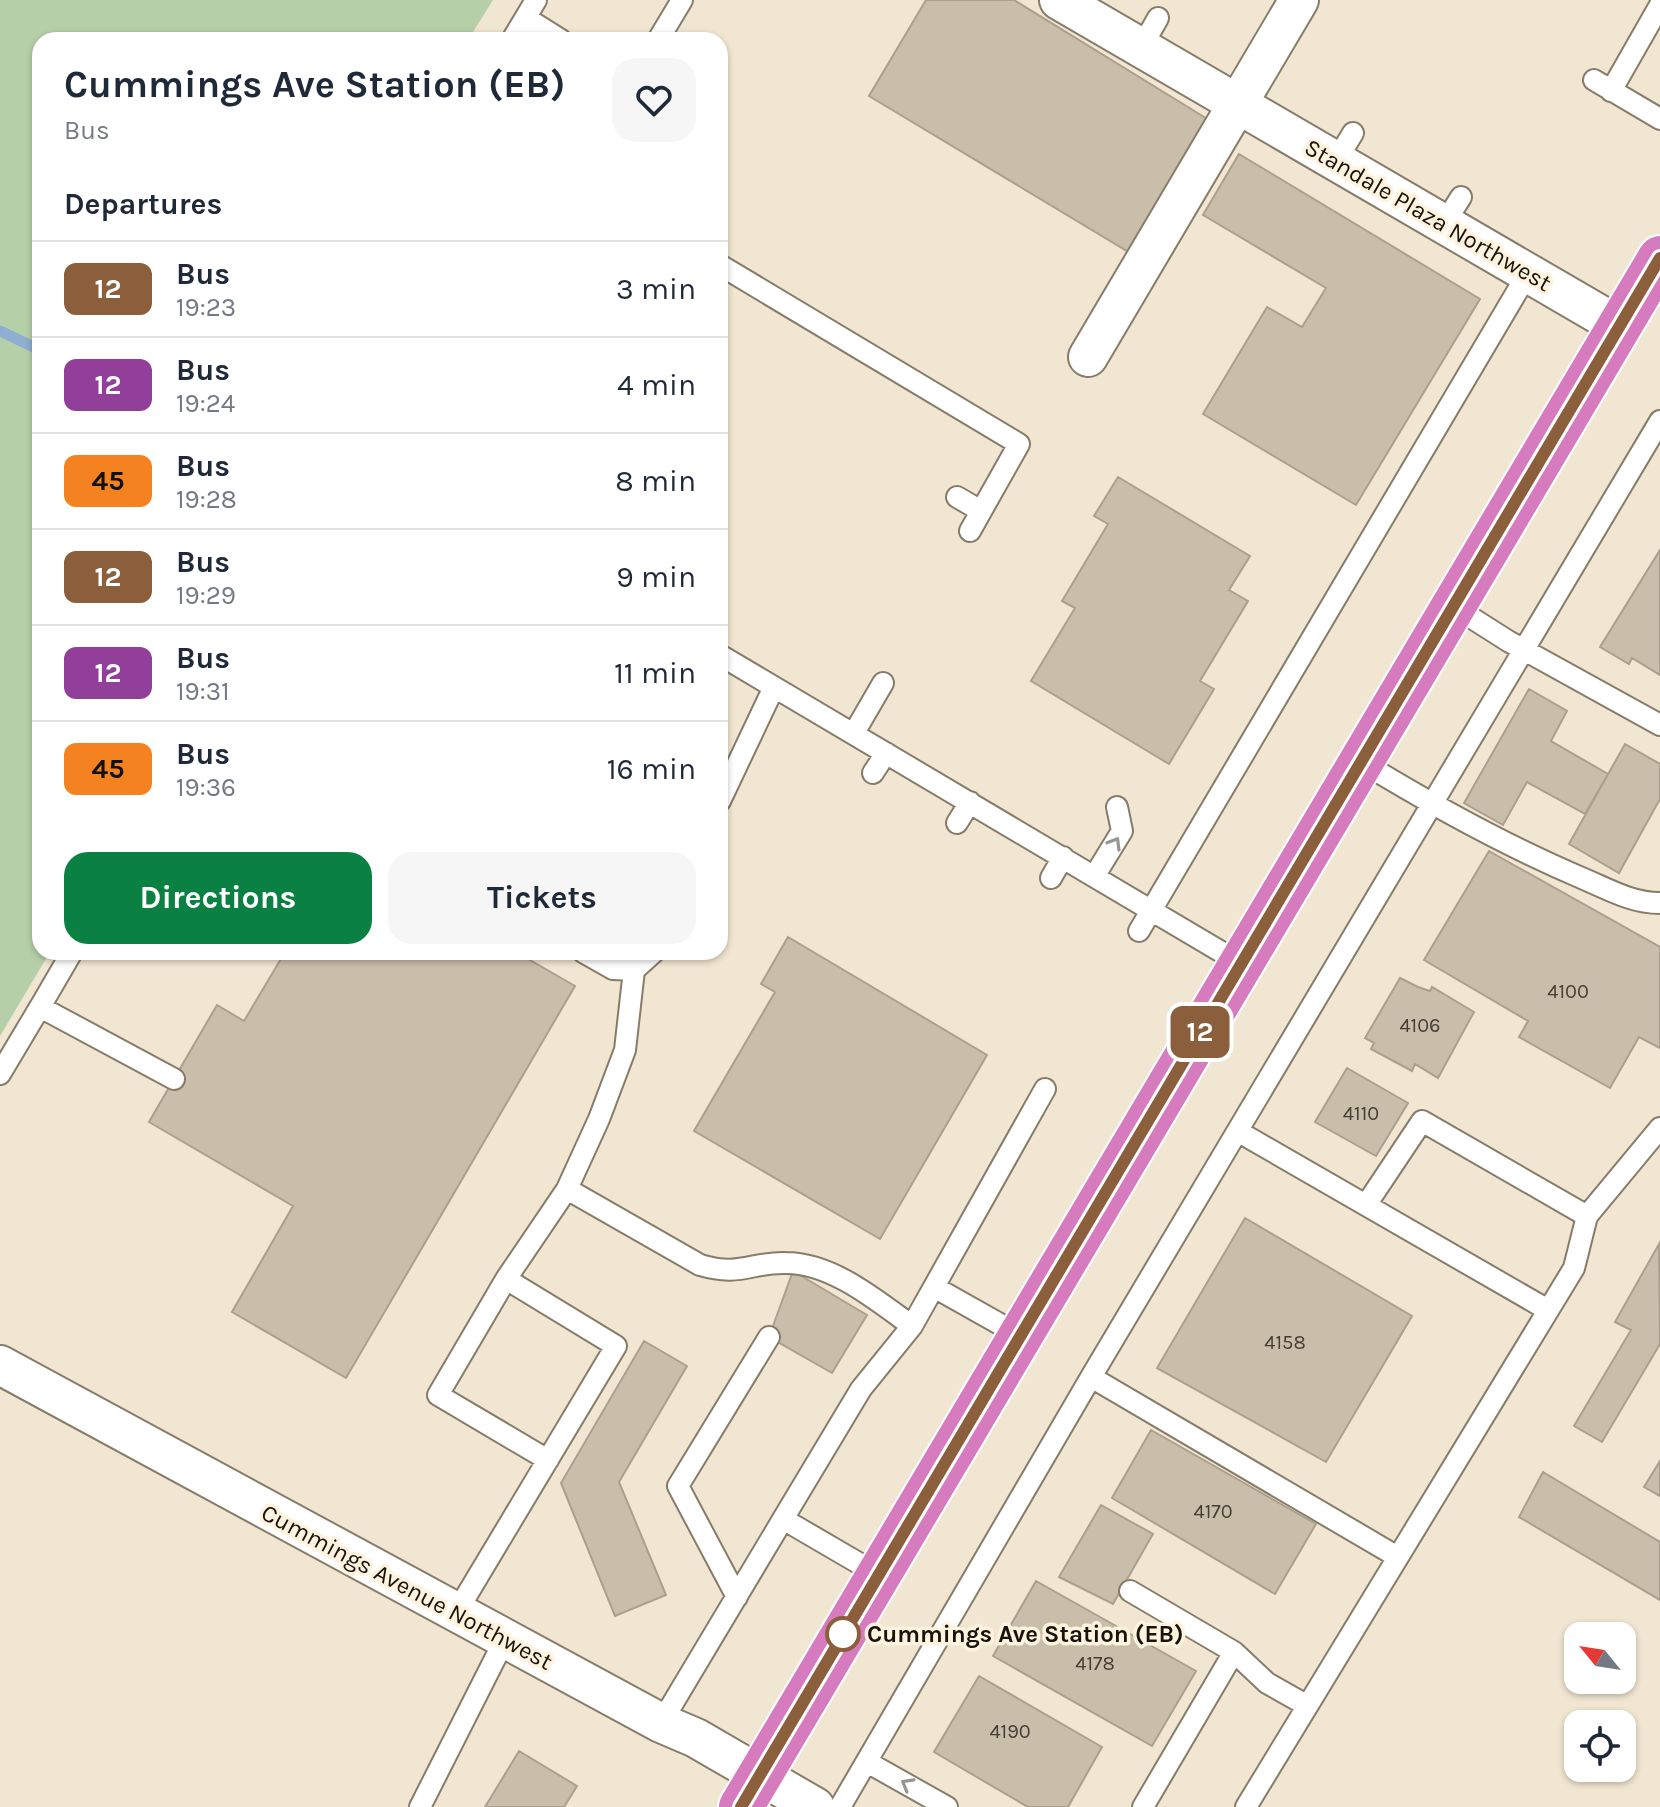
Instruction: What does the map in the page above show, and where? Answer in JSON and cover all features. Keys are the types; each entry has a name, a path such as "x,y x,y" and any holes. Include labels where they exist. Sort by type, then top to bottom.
{"highway":[{"path":"750,1791 1660,258"}],"street":[{"name":"Standale Plaza Northwest","path":"1059,0 1150,33 1236,103 1344,147 1453,210 1528,273 1619,326"},
{"path":"1080,355 1299,0"},
{"name":"Cummings Avenue Northwest","path":"0,1365 661,1723 696,1738 750,1791 815,1807"}],"lane":[{"path":"663,32 682,0"},
{"path":"1660,5 1603,86 1660,119"},
{"path":"517,32 531,9 553,32"},
{"path":"728,270 1019,444 970,531"},
{"path":"1139,931 1528,273"},
{"path":"840,1807 1091,1377 1660,421"},
{"path":"957,497 981,511"},
{"path":"1453,606 1524,650 1660,725"},
{"path":"728,660 1240,963"},
{"path":"854,733 883,683"},
{"path":"728,784 774,687"},
{"path":"873,773 886,753"},
{"path":"1360,761 1433,805 1559,868 1640,903 1660,903"},
{"path":"957,823 970,802"},
{"path":"1095,875 1122,831 1117,807"},
{"path":"1051,878 1063,857"},
{"path":"0,1074 67,960"},
{"path":"597,960 613,969 634,970"},
{"path":"548,1460 438,1395 506,1279 567,1189 625,1050 634,970 645,960"},
{"path":"40,1007 174,1079"},
{"path":"661,1723 861,1389 912,1326 1045,1089"},
{"path":"1366,1205 1422,1121 1587,1216"},
{"path":"1246,1807 1574,1268 1587,1216 1660,1128"},
{"path":"1239,1132 1548,1310"},
{"path":"567,1189 700,1265 724,1272 781,1263 806,1264 838,1278 912,1326"},
{"path":"456,1613 616,1346 506,1279"},
{"path":"934,1287 1021,1336"},
{"path":"737,1597 678,1486 769,1337"},
{"path":"1091,1377 1396,1556"},
{"path":"783,1519 879,1575"},
{"path":"1130,1591 1234,1652 1267,1683 1306,1705"},
{"path":"420,1807 505,1639"},
{"path":"1143,1807 1234,1652"},
{"path":"867,1762 947,1807"}],"green space":[{"path":"0,0 493,0 473,32 32,32 32,960 45,960 0,1036"}],"building":[{"path":"926,0 1014,0 1209,120 1132,254 869,96"},
{"path":"1239,154 1480,299 1356,505 1203,414 1267,307 1302,327 1326,288 1203,215"},
{"path":"1118,477 1250,556 1229,590 1248,601 1200,681 1214,689 1169,764 1031,681 1075,608 1062,601 1108,524 1094,516"},
{"path":"1660,550 1660,675 1632,658 1629,664 1600,647"},
{"path":"1529,689 1567,711 1551,741 1608,774 1585,814 1527,782 1503,825 1464,803"},
{"path":"1625,744 1660,764 1660,799 1619,873 1569,844"},
{"path":"1489,851 1660,947 1660,1048 1639,1037 1610,1088 1519,1037 1528,1021 1424,960"},
{"path":"788,937 987,1055 880,1239 694,1131 775,992 761,984"},
{"path":"280,960 530,960 575,986 346,1378 232,1312 293,1206 149,1122 217,1005 244,1021"},
{"path":"1400,978 1430,991 1432,987 1474,1012 1438,1078 1415,1064 1412,1071 1371,1049 1374,1043 1365,1038"},
{"path":"1347,1068 1408,1103 1376,1156 1315,1122"},
{"path":"1245,1218 1412,1316 1326,1462 1157,1368"},
{"path":"1659,1244 1660,1344 1602,1442 1574,1426 1631,1330 1615,1322"},
{"path":"793,1271 867,1315 832,1373 769,1337"},
{"path":"644,1341 687,1366 619,1482 666,1595 615,1616 561,1483"},
{"path":"1151,1430 1316,1524 1275,1594 1112,1498"},
{"path":"1660,1461 1660,1496 1644,1487"},
{"path":"1543,1472 1660,1542 1660,1600 1519,1517"},
{"path":"1101,1505 1153,1534 1113,1604 1059,1577"},
{"path":"1036,1581 1196,1671 1152,1746 993,1656"},
{"path":"979,1676 1102,1747 1068,1807 1028,1807 934,1752"},
{"path":"519,1751 577,1786 564,1807 485,1807"}],"waterway":[{"path":"0,331 32,346"}],"bus line":[{"name":"12","path":"741,1807 1660,258"}],"place":[{"name":"Cummings Ave Station (EB)","path":"843,1634"}]}
